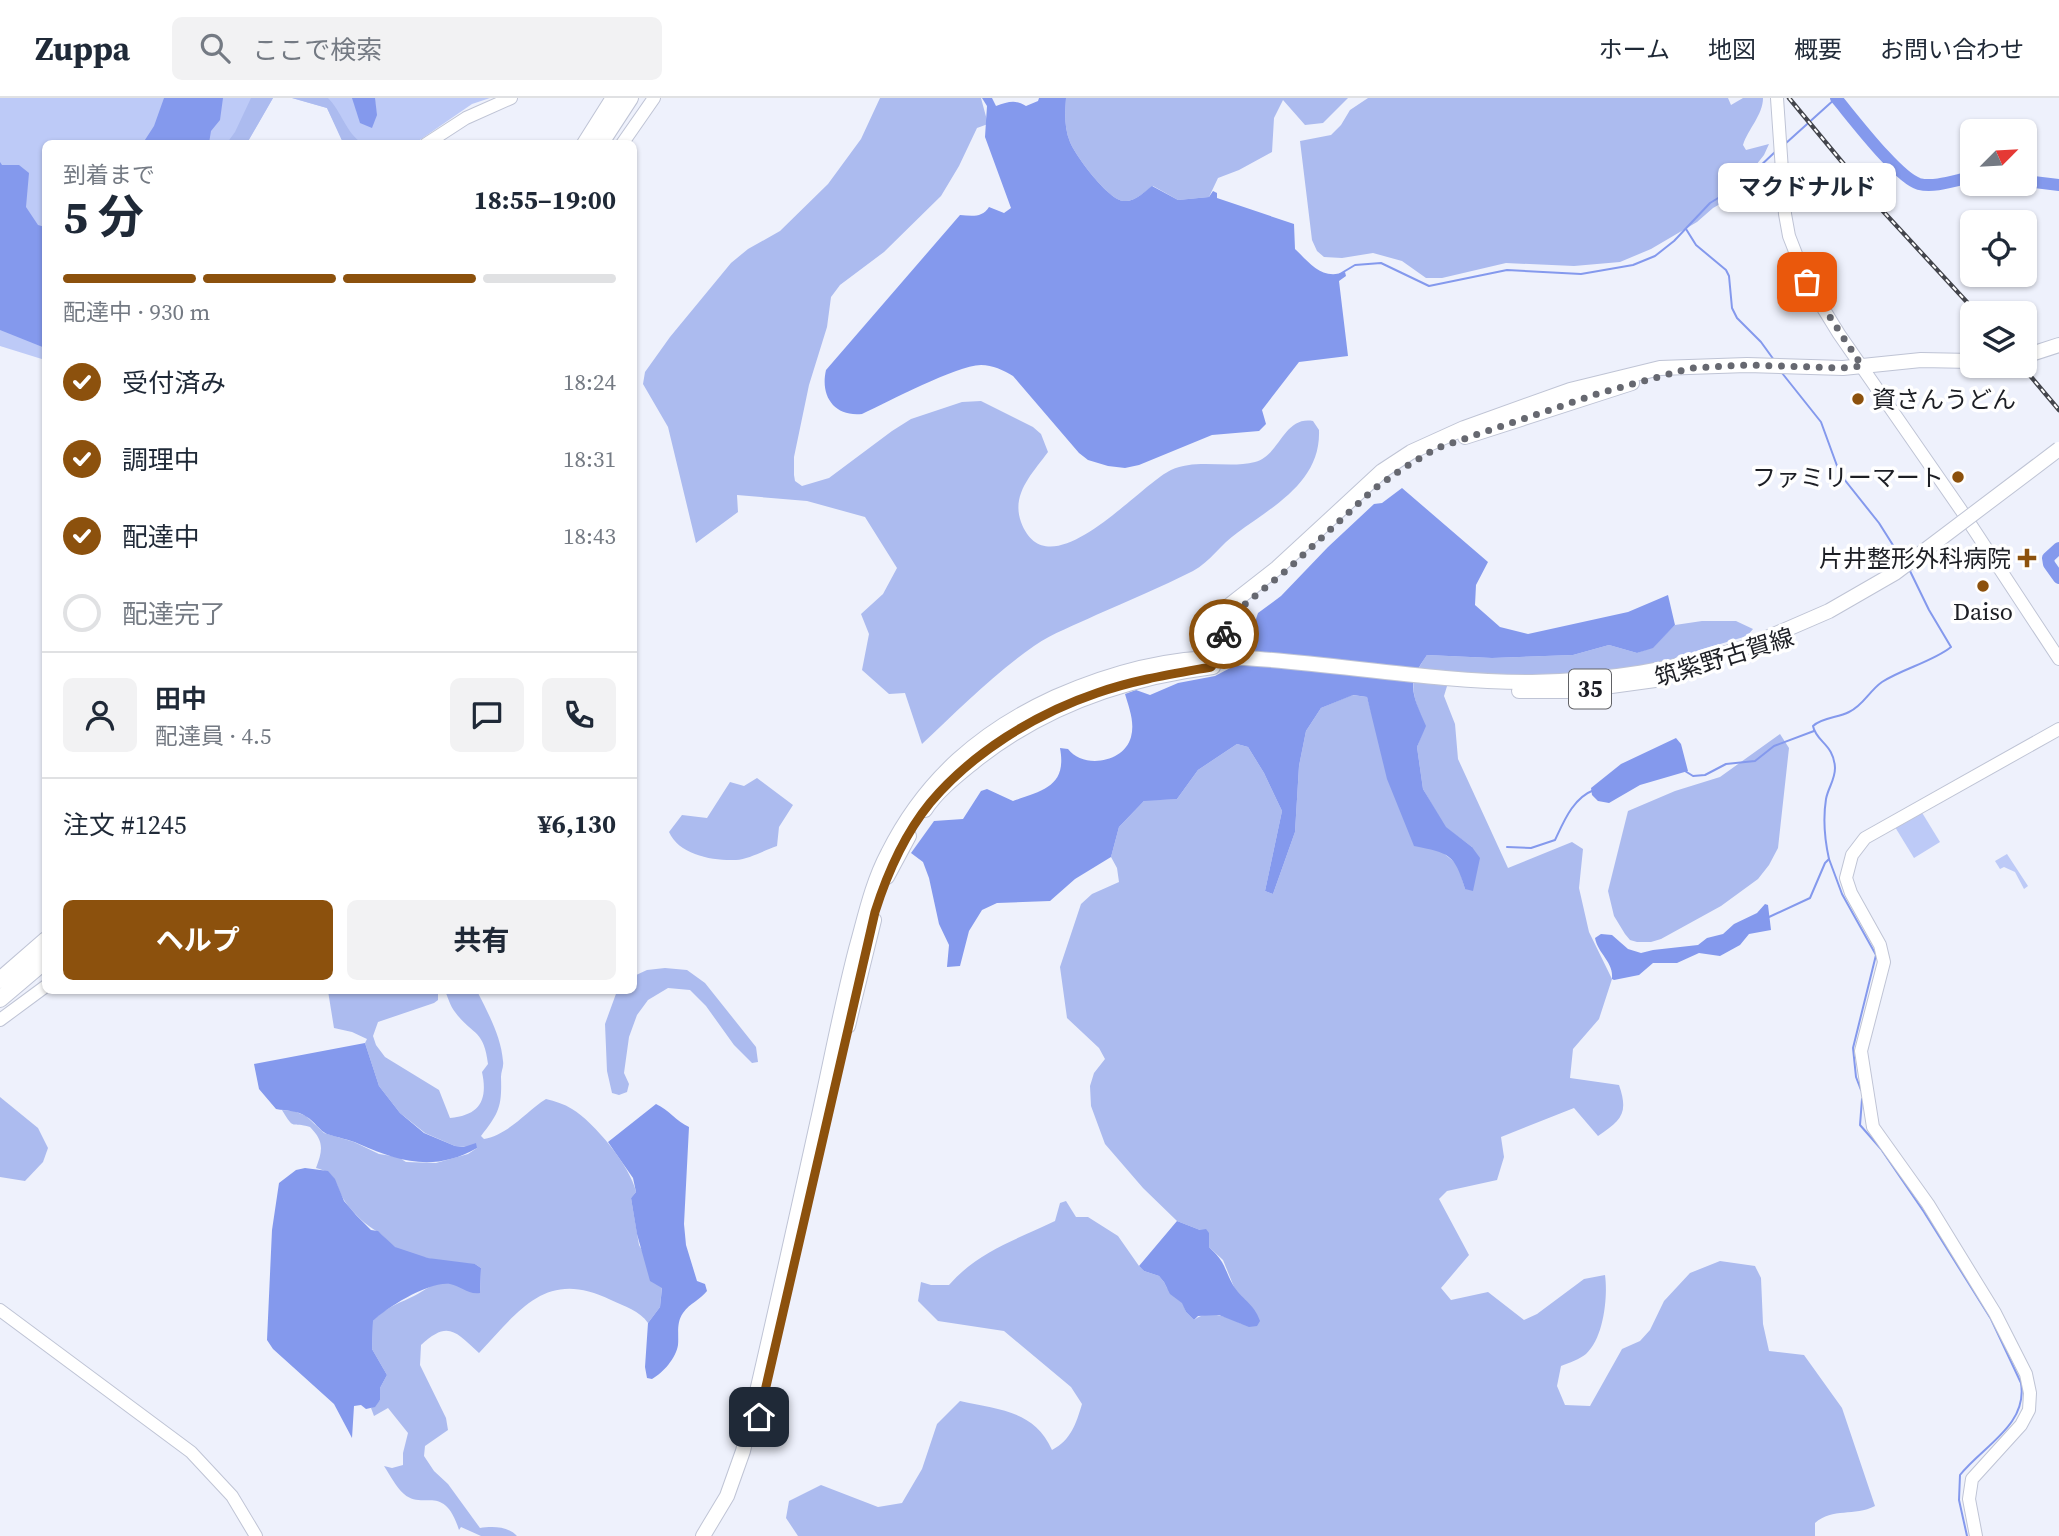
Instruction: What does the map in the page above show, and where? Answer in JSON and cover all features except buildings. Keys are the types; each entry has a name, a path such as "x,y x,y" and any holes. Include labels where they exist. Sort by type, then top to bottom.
{"highway":[{"path":"588,140 614,98"},
{"path":"603,140 630,98"},
{"path":"0,980 42,943"},
{"path":"0,999 42,963"}],"main road":[{"path":"2037,353 2059,345"},
{"path":"1213,661 1226,625 1233,614 1256,597 1374,489 1437,448 1600,393 1691,368 1747,365 1843,368 1941,359 1960,360"},
{"name":"筑紫野古賀線","path":"1748,650 1829,611 1895,573 2059,449"},
{"name":"筑紫野古賀線","path":"703,1536 727,1496 743,1451 850,973 874,885 888,852 924,796 953,763 981,739 1011,718 1102,679 1160,664 1241,662 1426,678 1573,681 1656,671 1748,650 1832,619 1899,580 2059,459"},
{"name":"筑紫野古賀線","path":"713,1536 736,1498 747,1468 875,912 887,875 905,842 929,805 957,776 1003,739 1029,723 1095,693 1213,661"}],"street":[{"path":"432,140 480,110 511,98"},
{"path":"625,140 654,98"},
{"path":"1777,98 1785,214 1797,260 1812,289 1862,366 2059,659"},
{"path":"1976,1536 1969,1499 1972,1479 2021,1425 2029,1410 2030,1392 2026,1374 1995,1313 1928,1203 1873,1126 1861,1051 1884,962 1880,945 1851,893 1846,878 1852,855 1865,838 2059,729"},
{"path":"0,1020 42,989"},
{"path":"0,1310 191,1452 232,1496 256,1536"}],"shaded area":[{"path":"0,98 273,98 249,140 42,140 42,359 0,346"},
{"path":"164,98 223,98 220,120 211,131 210,140 145,140 154,126"},
{"path":"251,98 273,98 249,140 229,140"},
{"path":"292,98 490,98 472,104 420,140 343,140 327,108"},
{"path":"292,98 328,98 358,140 342,140 327,108"},
{"path":"352,98 375,98 377,115 372,128 360,123"},
{"path":"880,98 981,98 988,124 977,128 941,196 884,252 840,285 831,297 827,327 809,385 794,457 795,481 802,486 829,478 911,419 962,402 981,401 1033,427 1041,434 1048,452 1021,493 1019,512 1021,522 1034,541 1051,546 1072,541 1094,529 1171,470 1191,465 1255,462 1270,452 1295,424 1313,421 1319,430 1318,448 1312,464 1292,491 1231,537 1205,563 1181,577 1041,641 990,681 922,744 905,693 889,694 862,670 869,634 861,614 883,594 897,568 865,517 807,501 737,495 738,512 696,543 668,427 643,384 645,372 670,337 731,263 748,249 780,231 828,184 861,139"},
{"path":"982,98 992,98 996,106 1015,102 1026,106 1039,98 1066,98 1066,125 1073,148 1093,176 1118,199 1132,200 1152,186 1178,200 1209,197 1213,191 1217,193 1217,198 1294,224 1295,249 1306,260 1329,274 1345,272 1346,276 1339,281 1348,356 1299,362 1262,410 1266,424 1259,431 1212,435 1139,465 1125,468 1088,460 1013,376 990,366 981,365 955,371 862,414 852,414 837,408 827,396 826,370 960,215 980,215 989,207 1004,213 1011,208 985,137 987,106"},
{"path":"1066,98 1348,98 1323,123 1305,125 1283,100 1274,118 1272,152 1218,178 1209,197 1178,200 1153,186 1136,198 1124,201 1110,194 1102,186 1073,148 1066,125"},
{"path":"1368,98 1728,98 1731,105 1743,98 1763,98 1761,110 1743,145 1746,150 1769,144 1764,155 1729,199 1651,249 1620,262 1574,266 1506,263 1442,278 1426,278 1402,261 1373,253 1342,258 1324,257 1317,251 1312,240 1300,141 1331,135 1350,110"},
{"path":"0,162 2,165 19,165 29,173 26,207 38,225 42,226 42,347 0,330"},
{"path":"1402,488 1488,562 1476,585 1475,605 1500,627 1528,634 1628,612 1668,595 1675,625 1653,648 1637,653 1609,645 1573,655 1492,658 1427,655 1416,674 1413,690 1426,726 1417,747 1423,789 1446,827 1472,847 1480,858 1473,891 1465,889 1458,869 1449,857 1414,846 1387,779 1367,697 1353,695 1321,708 1306,731 1299,766 1295,832 1273,894 1265,891 1282,811 1248,747 1237,744 1198,770 1177,799 1144,801 1119,827 1111,857 1075,879 1050,901 997,903 982,910 969,931 960,966 947,967 949,945 939,924 929,878 923,862 911,853 934,821 963,819 981,791 987,789 1013,801 1051,785 1060,771 1060,748 1093,761 1120,753 1127,746 1132,731 1125,694 1136,690 1150,695 1178,683 1215,676 1236,665 1239,646 1254,625 1258,613 1281,596 1374,504 1382,503"},
{"path":"1702,621 1736,621 1753,629 1747,636 1680,656 1649,671 1545,678 1451,673 1444,696 1455,724 1458,759 1508,868 1572,842 1583,849 1579,888 1589,932 1612,979 1599,1019 1573,1049 1570,1078 1619,1085 1623,1110 1617,1120 1598,1136 1574,1108 1501,1137 1504,1157 1497,1180 1447,1191 1439,1199 1469,1255 1441,1288 1451,1300 1488,1292 1524,1320 1537,1314 1584,1279 1605,1275 1605,1305 1597,1338 1586,1354 1561,1366 1557,1386 1565,1405 1590,1406 1622,1349 1640,1341 1650,1330 1664,1301 1690,1273 1720,1261 1755,1266 1761,1278 1763,1324 1769,1351 1804,1355 1842,1408 1875,1506 1822,1518 1815,1523 1815,1536 798,1536 786,1518 789,1501 821,1485 878,1507 902,1503 922,1469 937,1424 960,1401 1002,1410 1025,1419 1036,1427 1052,1450 1068,1436 1082,1404 1071,1387 1004,1331 938,1321 918,1301 921,1282 949,1285 985,1255 1055,1221 1060,1203 1066,1201 1076,1217 1088,1217 1118,1236 1139,1266 1144,1271 1159,1276 1194,1320 1211,1315 1242,1324 1234,1287 1223,1260 1209,1247 1200,1230 1177,1221 1143,1188 1105,1144 1091,1106 1090,1086 1094,1073 1105,1059 1099,1048 1067,1018 1060,967 1081,904 1092,894 1119,882 1117,868 1111,857 1119,827 1145,800 1177,799 1198,770 1237,744 1248,747 1282,811 1265,891 1273,894 1295,832 1299,766 1306,731 1321,708 1352,695 1367,697 1378,736 1442,852 1458,865 1465,889 1472,847 1445,827 1423,789 1417,747 1425,726 1415,698 1414,682 1427,655 1492,658 1573,655 1609,645 1637,653 1653,647 1675,625"},
{"path":"1780,734 1789,748 1778,848 1769,865 1758,879 1721,906 1661,939 1651,942 1630,940 1614,916 1608,891 1628,811 1675,791 1720,777"},
{"path":"1676,738 1681,744 1688,771 1640,785 1609,803 1598,801 1592,795 1591,788 1621,764"},
{"path":"757,778 793,805 779,827 777,846 746,858 727,860 698,855 674,840 669,832 682,815 707,818 730,782 744,786"},
{"path":"1921,811 1940,842 1914,858 1895,827"},
{"path":"2007,854 2028,886 2024,889 2015,872 2004,867 2000,869 1995,861"},
{"path":"1765,904 1768,905 1771,930 1749,934 1740,945 1720,956 1699,953 1677,963 1653,963 1639,975 1614,980 1611,968 1595,938 1601,934 1612,935 1628,949 1641,953 1698,945 1707,938 1723,934 1734,924 1757,913"},
{"path":"647,970 687,970 705,983 756,1047 758,1062 752,1063 734,1045 706,1006 690,990 668,988 648,1000 637,1015 629,1037 624,1073 629,1084 627,1092 619,1095 612,1093 607,1071 605,1024 616,994 637,994 637,975"},
{"path":"328,994 438,994 438,1000 434,1003 378,1022 373,1036 385,1057 439,1090 450,1118 460,1116 475,1110 480,1104 484,1091 482,1072 488,1064 484,1044 455,1012 446,994 479,994 497,1034 503,1063 498,1109 481,1136 484,1139 510,1128 546,1099 563,1104 591,1124 619,1158 633,1182 636,1192 631,1198 639,1245 662,1287 660,1307 648,1323 636,1312 611,1300 588,1291 569,1289 551,1291 536,1298 508,1322 479,1353 451,1331 438,1333 421,1345 420,1365 446,1418 448,1430 425,1446 424,1456 480,1528 505,1529 517,1536 481,1536 461,1527 459,1530 447,1507 440,1502 418,1500 404,1494 384,1466 392,1468 403,1465 408,1433 388,1408 374,1416 371,1408 380,1400 380,1388 387,1375 372,1349 373,1321 390,1307 438,1284 456,1285 480,1293 481,1268 475,1264 422,1257 392,1245 349,1207 333,1177 316,1168 321,1146 315,1132 304,1125 294,1125 282,1110 306,1116 324,1133 406,1162 436,1163 468,1154 477,1148 455,1146 425,1133 400,1113 379,1086 365,1043 367,1039 334,1028"},
{"path":"365,1043 379,1086 400,1113 424,1133 455,1146 464,1147 476,1143 477,1148 447,1160 403,1160 327,1134 299,1113 276,1109 259,1089 254,1064"},
{"path":"0,1097 38,1128 48,1148 43,1162 25,1181 0,1177"},
{"path":"656,1104 689,1127 684,1224 686,1245 697,1281 705,1284 707,1291 683,1313 675,1355 665,1369 652,1379 647,1378 645,1367 648,1323 660,1307 662,1288 650,1281 637,1234 631,1198 636,1192 633,1178 608,1142"},
{"path":"305,1168 328,1171 335,1179 344,1201 356,1215 395,1247 428,1258 475,1264 481,1268 480,1293 442,1284 398,1302 373,1321 372,1349 387,1375 380,1388 380,1400 375,1407 366,1409 361,1405 354,1406 352,1438 334,1404 273,1349 267,1340 272,1230 279,1183 296,1170"},
{"path":"1177,1221 1200,1230 1206,1229 1209,1233 1209,1247 1222,1262 1236,1290 1254,1310 1260,1321 1257,1326 1249,1327 1219,1315 1198,1316 1194,1320 1182,1303 1170,1294 1159,1276 1144,1271 1139,1266"}],"waterway":[{"path":"1785,144 1836,98"},
{"path":"1836,98 1876,146 1910,179 1919,184 1932,185 1960,180"},
{"path":"1340,274 1355,265 1381,263 1429,286 1507,270 1581,274 1633,265 1655,256 1674,241 1710,203 1741,184 1775,152"},
{"path":"2037,182 2059,185"},
{"path":"1686,229 1696,245 1726,270 1732,308 1737,318 1761,342 1774,360"},
{"path":"1782,373 1821,422 1840,474 1879,523 1903,561"},
{"path":"2059,548 2048,558 2059,578"},
{"path":"1769,917 1810,898 1829,859 1825,806 1835,768 1832,754 1813,726 1854,709 1882,682 1936,657 1951,647 1910,571"},
{"path":"1685,771 1693,776 1705,775 1726,764 1755,761 1774,746 1814,731"},
{"path":"1507,847 1531,848 1555,840 1575,804 1594,790"},
{"path":"1829,859 1842,894 1876,955 1853,1048 1856,1077 1861,1090"},
{"path":"1862,1099 1860,1125 1881,1149 1924,1212 1991,1319 2021,1383 2018,1411 2011,1423 1960,1475 1959,1500 1967,1536"}],"railway":[{"path":"1789,98 1881,209 1966,301"},
{"path":"2032,378 2059,410"}],"way so far":[{"path":"1224,634 1233,614 1288,569 1374,489 1437,448 1638,381 1691,368 1747,365 1843,368 1862,366 1807,282"}],"place":[{"name":"マクドナルド","path":"1807,282"},
{"name":"資さんうどん","path":"1858,399"},
{"name":"ファミリーマート","path":"1958,477"},
{"name":"片井整形外科病院","path":"2027,558"},
{"name":"Daiso","path":"1983,586"}],"route":[{"path":"759,1417 875,912 887,875 905,842 929,805 957,776 1003,739 1036,720 1095,693 1151,677 1211,667 1218,658 1224,634"}]}
